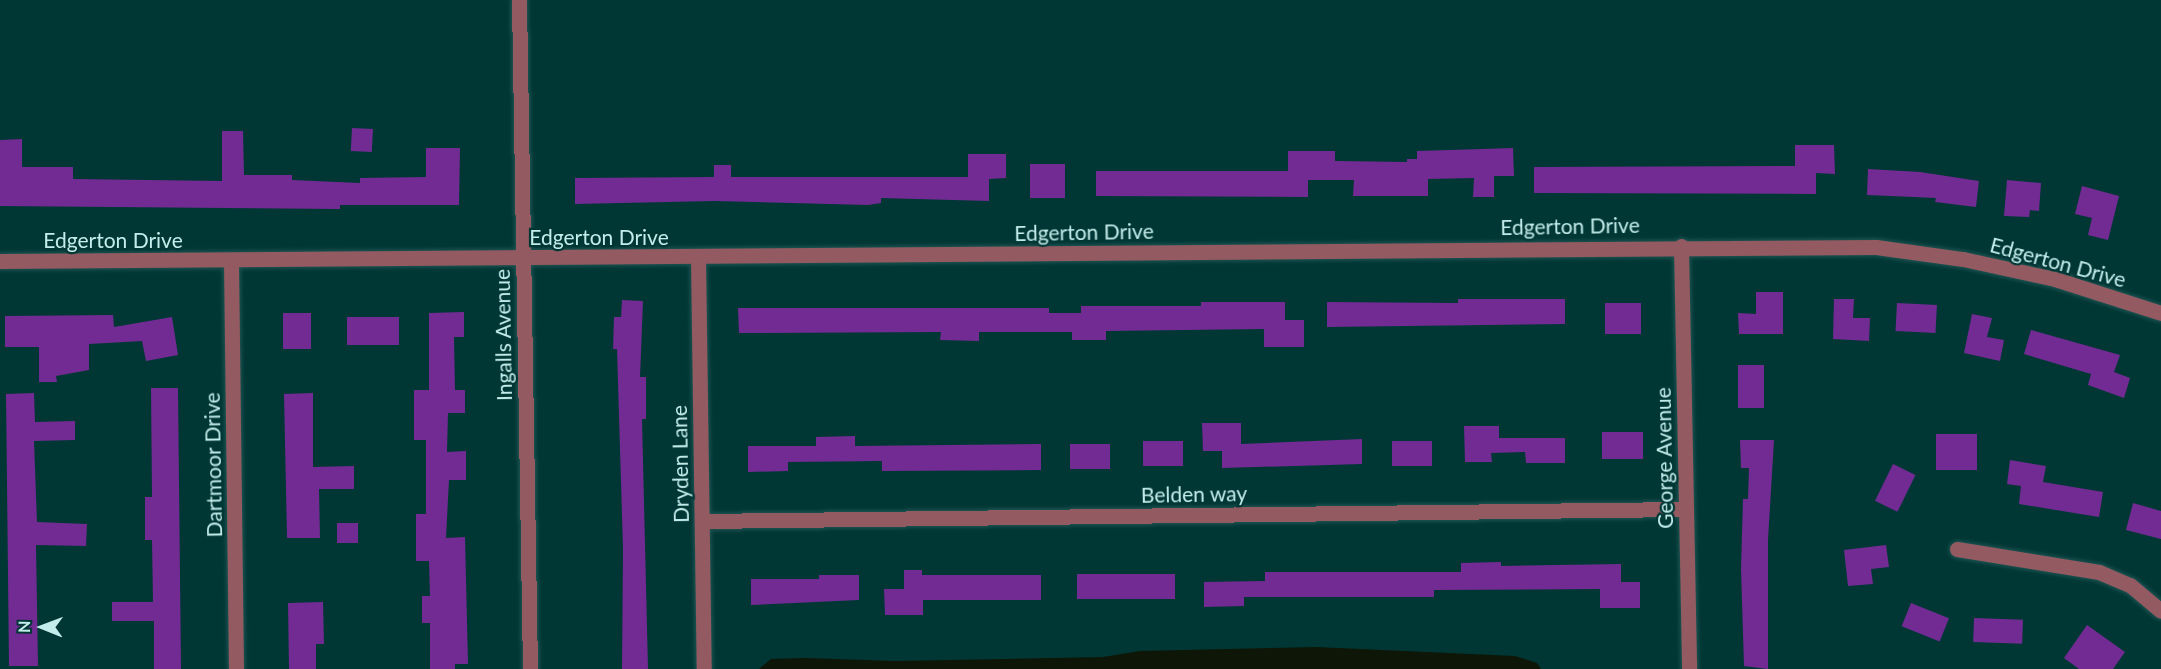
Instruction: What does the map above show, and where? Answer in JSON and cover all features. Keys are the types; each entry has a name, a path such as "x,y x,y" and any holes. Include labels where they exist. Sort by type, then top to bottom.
{"street":[{"name":"Ingalls Avenue","path":"519,0 530,669"},
{"name":"Edgerton Drive","path":"0,261 698,258 1681,246 1876,248 1963,259 2055,279 2161,314"},
{"name":"George Avenue","path":"1681,246 1689,669"},
{"name":"Dryden Lane","path":"698,258 704,669"},
{"name":"Dartmoor Drive","path":"231,260 236,669"},
{"name":"Belden way","path":"702,520 1686,509"},
{"path":"1957,549 2099,572 2130,585 2161,611"}],"shaded area":[{"path":"1316,647 1515,656 1537,663 1541,669 759,669 771,659 895,661 1103,657 1140,651"}],"building":[{"path":"352,128 373,129 372,152 351,151"},
{"path":"222,131 243,131 244,175 292,175 292,180 360,183 360,178 426,177 426,148 460,148 459,205 340,205 340,209 0,206 0,140 22,139 22,167 73,167 73,179 222,181"},
{"path":"1795,145 1834,145 1835,174 1816,173 1816,194 1534,193 1534,167 1795,166"},
{"path":"1513,148 1514,176 1494,176 1494,197 1473,197 1474,178 1428,179 1428,196 1353,196 1354,180 1308,180 1308,197 1096,196 1096,171 1288,171 1288,151 1335,151 1335,161 1407,162 1407,159 1417,159 1417,151"},
{"path":"968,154 1006,154 1006,178 989,179 989,201 881,198 881,203 868,205 714,201 575,204 575,178 714,177 714,165 731,165 731,177 968,177"},
{"path":"1030,164 1065,164 1065,198 1030,198"},
{"path":"1868,169 1920,172 1979,181 1976,207 1935,202 1936,198 1867,195"},
{"path":"2007,180 2041,183 2039,211 2030,210 2029,217 2004,216"},
{"path":"2082,186 2119,196 2108,240 2088,235 2092,218 2075,214"},
{"path":"1756,292 1783,292 1783,334 1739,334 1738,313 1756,314"},
{"path":"1458,299 1565,299 1565,324 1327,327 1327,302 1458,303"},
{"path":"1834,299 1854,299 1853,318 1870,318 1869,341 1833,339"},
{"path":"622,300 643,301 640,377 646,377 646,419 642,419 648,669 622,669 623,549 617,349 613,349 614,317 621,317"},
{"path":"1201,302 1285,302 1285,320 1304,320 1304,347 1264,347 1264,329 1106,331 1106,340 1072,340 1072,332 979,332 979,341 940,340 941,332 739,333 738,308 1049,308 1049,313 1081,313 1081,306 1201,306"},
{"path":"1605,303 1641,303 1641,334 1605,334"},
{"path":"1897,303 1937,305 1935,333 1896,331"},
{"path":"464,312 464,337 454,337 455,390 465,390 465,413 448,413 447,452 466,451 466,480 449,480 446,538 465,537 468,664 455,664 455,669 430,669 430,623 422,623 422,596 430,596 429,561 416,561 416,514 426,514 426,440 414,440 414,390 429,390 429,313"},
{"path":"283,313 311,313 311,349 283,349"},
{"path":"1972,314 1992,318 1987,337 2004,340 2000,361 1964,353"},
{"path":"113,315 114,327 172,317 178,355 146,361 142,341 89,344 89,370 56,376 57,382 39,382 39,347 5,347 5,316"},
{"path":"347,317 399,317 399,345 347,345"},
{"path":"2031,330 2120,355 2114,372 2130,378 2124,398 2088,385 2091,374 2024,354"},
{"path":"1738,365 1764,365 1764,408 1738,408"},
{"path":"151,388 178,388 181,669 154,669 154,621 112,621 112,602 153,602 152,540 145,540 145,497 152,497"},
{"path":"34,393 35,422 75,421 75,440 34,441 37,522 87,524 86,546 36,545 38,666 9,666 6,394"},
{"path":"313,393 313,467 354,466 354,489 319,489 320,538 287,538 284,394"},
{"path":"1202,423 1241,423 1241,444 1362,439 1362,464 1222,468 1222,451 1203,451"},
{"path":"1464,426 1499,426 1499,438 1565,438 1565,463 1526,463 1525,452 1491,453 1492,462 1465,462"},
{"path":"1602,432 1643,432 1643,459 1602,459"},
{"path":"1936,434 1977,434 1977,470 1936,470"},
{"path":"855,436 855,446 1041,444 1041,470 882,471 882,461 788,462 788,471 748,472 748,446 816,446 816,437"},
{"path":"1740,440 1774,440 1768,540 1768,669 1744,666 1741,569 1743,499 1748,499 1749,468 1741,468"},
{"path":"1143,441 1183,441 1183,466 1143,466"},
{"path":"1392,441 1432,441 1432,466 1392,466"},
{"path":"1070,444 1110,444 1110,469 1070,469"},
{"path":"2010,460 2046,466 2043,482 2103,492 2099,517 2019,504 2021,486 2007,484"},
{"path":"1893,464 1915,475 1897,512 1875,501"},
{"path":"2133,503 2161,511 2161,539 2126,530"},
{"path":"337,523 358,523 358,543 337,543"},
{"path":"1886,545 1889,567 1871,569 1873,584 1848,586 1844,550"},
{"path":"1501,562 1501,566 1621,564 1621,582 1640,582 1640,608 1600,608 1600,589 1434,590 1434,597 1244,597 1244,606 1204,607 1204,582 1265,581 1265,572 1461,572 1461,563"},
{"path":"904,570 922,570 922,575 1041,575 1041,600 923,600 923,615 885,615 884,589 904,589"},
{"path":"1077,574 1175,574 1175,599 1077,599"},
{"path":"819,575 859,575 859,600 751,605 751,579 819,579"},
{"path":"323,602 324,644 316,644 316,669 289,669 288,603"},
{"path":"1911,603 1949,618 1940,642 1902,626"},
{"path":"1974,618 2023,620 2022,644 1973,642"},
{"path":"2087,625 2125,652 2113,669 2079,669 2064,658"}]}
